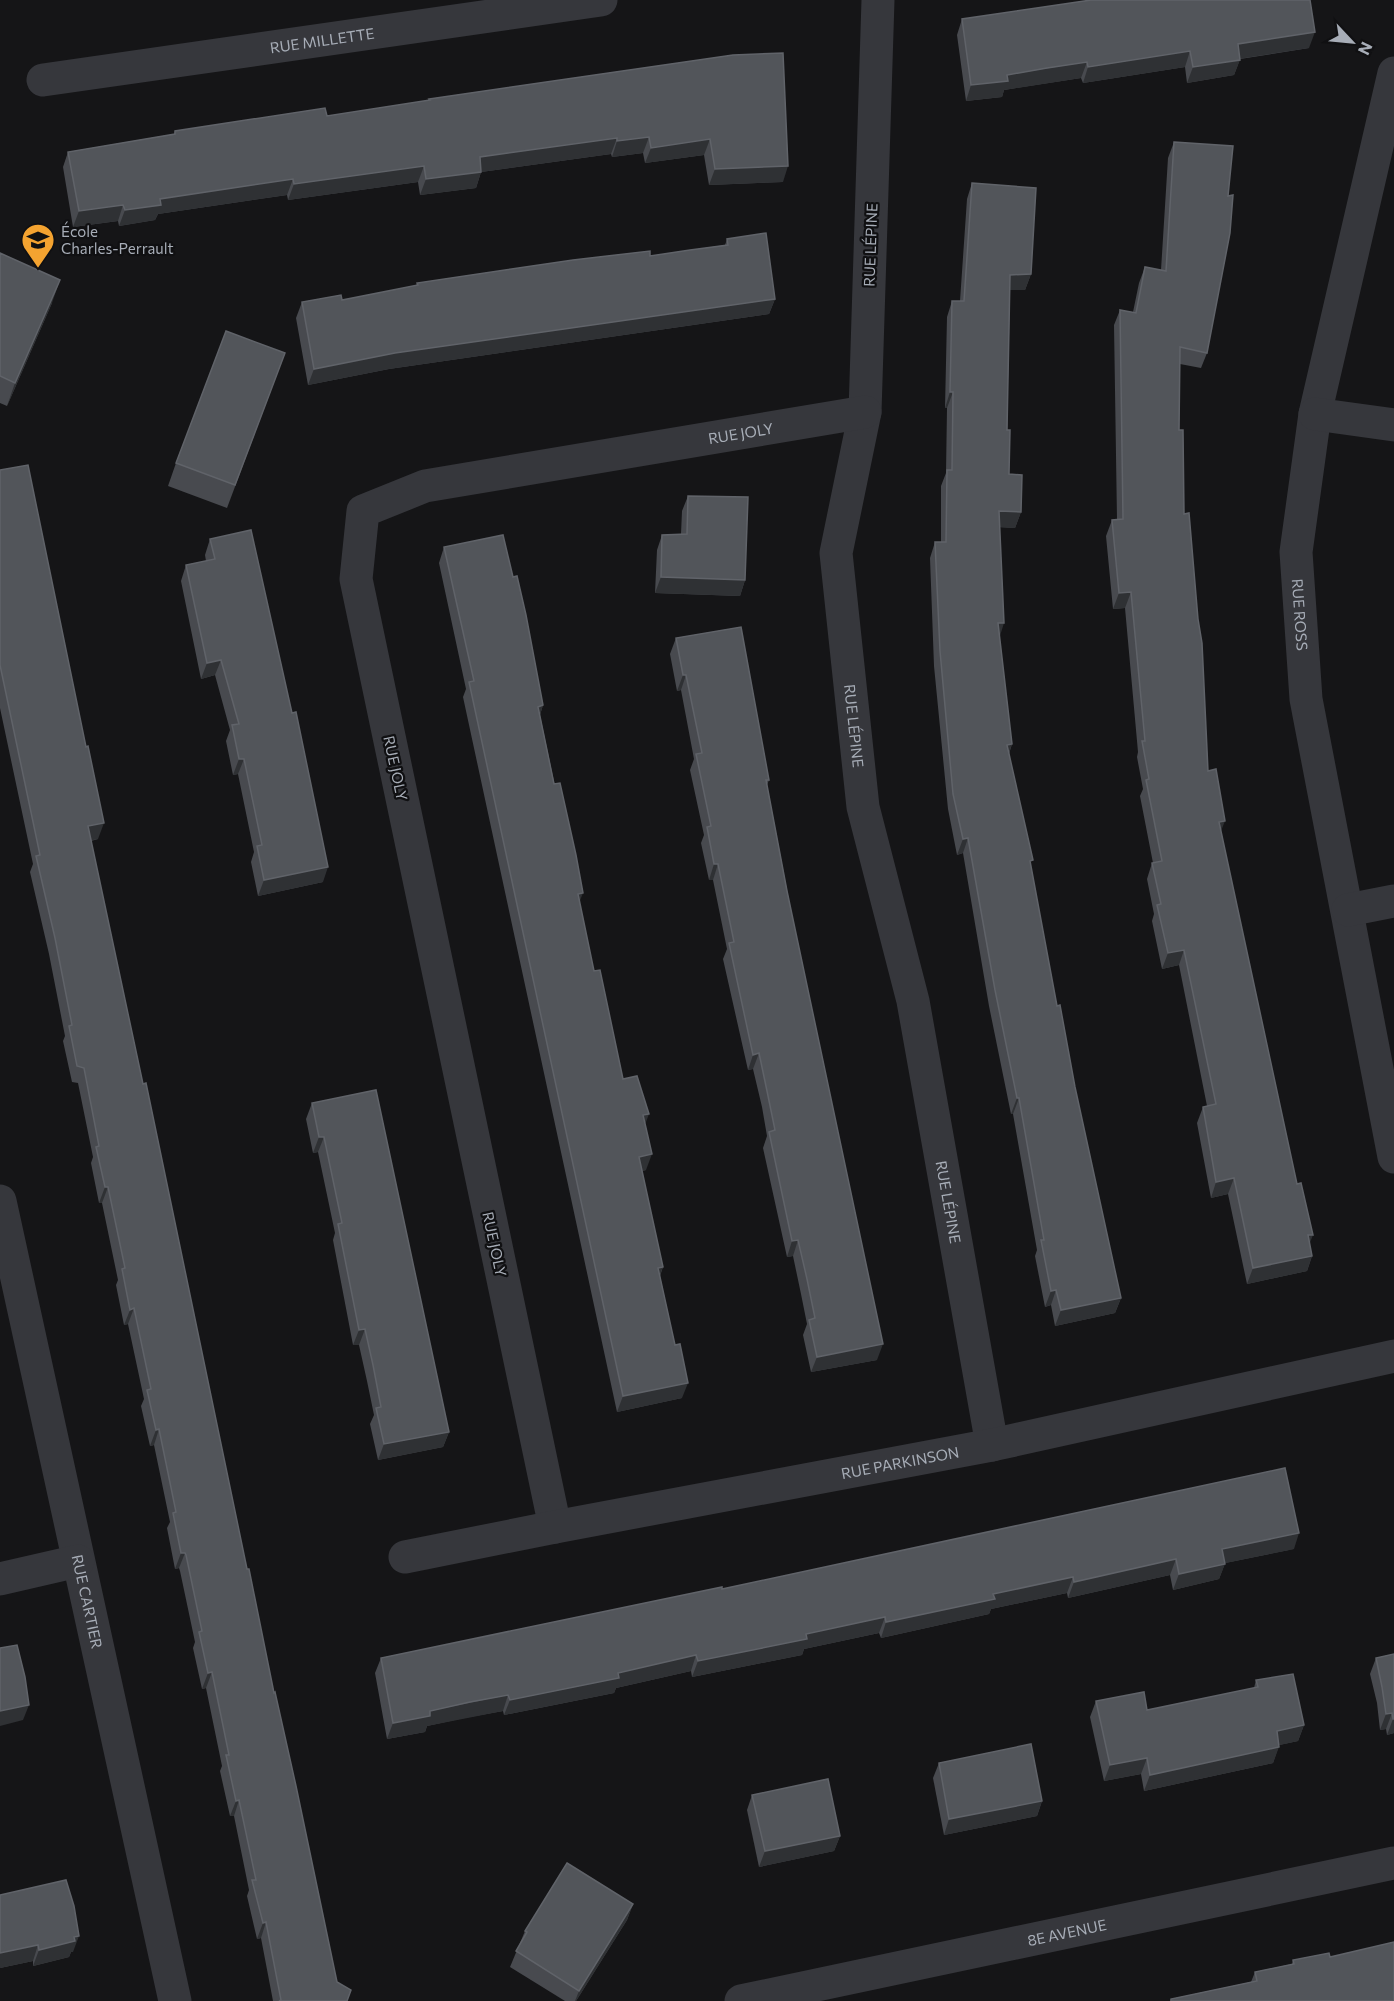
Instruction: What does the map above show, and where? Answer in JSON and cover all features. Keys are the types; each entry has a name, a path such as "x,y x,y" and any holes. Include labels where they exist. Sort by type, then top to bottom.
{"street":[{"name":"RUE MILLETTE","path":"43,80 601,0"},
{"name":"RUE LÉPINE","path":"878,0 865,412 836,553 863,807 913,1001 992,1444"},
{"name":"RUE ROSS","path":"1394,74 1316,414 1296,552 1306,699 1394,1157"},
{"name":"RUE JOLY","path":"555,1527 356,579 363,511 425,486 865,412"},
{"path":"1316,414 1394,426"},
{"path":"1348,910 1394,901"},
{"name":"RUE CARTIER","path":"0,1201 175,2001"},
{"name":"RUE PARKINSON","path":"405,1557 992,1444 1394,1356"},
{"path":"0,1579 78,1561"},
{"name":"8E AVENUE","path":"741,2001 1394,1863"}],"building":[{"path":"1091,0 1310,0 1315,32 1238,44 1240,60 1193,67 1190,51 1088,67 1087,62 1047,68 1007,75 1008,81 971,85 962,19"},
{"path":"783,53 788,166 715,169 710,139 651,148 649,137 617,141 617,138 480,157 481,172 426,179 424,166 294,184 293,179 160,199 161,205 125,210 123,205 79,211 68,152 175,134 175,131 325,108 327,116 733,55"},
{"path":"1174,142 1233,146 1228,196 1233,195 1230,233 1207,353 1180,347 1179,430 1183,430 1184,514 1189,513 1202,643 1208,771 1216,769 1225,821 1219,822 1297,1184 1301,1183 1313,1235 1308,1235 1312,1256 1253,1268 1234,1178 1216,1182 1203,1107 1216,1104 1184,950 1168,953 1157,905 1161,904 1152,863 1162,861 1146,780 1149,779 1142,741 1145,741 1131,592 1119,593 1112,520 1123,519 1120,310 1136,313 1145,267 1166,271"},
{"path":"972,183 1036,188 1031,274 1010,275 1007,430 1010,430 1009,474 1022,475 1021,512 999,511 1004,623 998,623 1012,744 1007,745 1033,860 1030,861 1057,1006 1060,1005 1075,1087 1121,1298 1061,1310 1056,1290 1051,1291 1019,1098 1017,1098 995,990 968,838 963,839 953,794 940,651 935,542 946,542 947,470 952,470 953,392 950,392 952,301 964,301"},
{"path":"766,233 775,299 395,353 314,369 302,302 341,295 342,300 418,285 417,283 573,260 650,251 650,256 728,245 727,239"},
{"path":"0,253 60,280 15,383 0,376"},
{"path":"226,331 285,353 235,485 176,463"},
{"path":"28,465 86,747 88,746 104,823 88,826 143,1084 146,1083 247,1569 249,1569 337,1982 351,1990 347,2001 279,2001 281,2000 266,1922 263,1923 252,1880 256,1880 239,1800 236,1801 226,1755 229,1755 212,1672 208,1673 186,1555 181,1553 173,1513 176,1512 159,1429 156,1430 147,1390 151,1389 134,1308 130,1310 122,1269 125,1268 108,1187 105,1187 96,1147 99,1146 84,1068 77,1066 69,1026 72,1025 36,856 40,855 0,665 0,470"},
{"path":"688,496 748,497 745,580 661,577 662,535 687,534"},
{"path":"251,530 292,713 296,712 328,867 264,880 257,846 262,845 244,759 239,759 232,725 239,724 221,660 207,663 186,565 215,559 210,539"},
{"path":"503,535 513,577 517,576 526,615 543,705 538,707 554,784 560,783 576,855 583,893 578,894 594,971 600,970 623,1079 637,1076 649,1114 643,1115 652,1154 639,1157 663,1267 658,1268 675,1345 680,1344 688,1383 623,1396 469,682 474,681 444,547"},
{"path":"741,627 787,891 883,1344 817,1357 809,1320 815,1318 798,1240 792,1241 769,1132 775,1130 759,1053 753,1055 729,943 734,942 718,864 714,864 707,827 711,826 696,754 702,753 676,638"},
{"path":"376,1090 449,1432 384,1444 376,1408 381,1407 373,1365 365,1329 359,1330 338,1224 342,1223 324,1137 319,1137 312,1103"},
{"path":"1285,1468 1299,1533 1222,1549 1225,1564 1179,1574 1176,1559 1074,1582 1073,1577 993,1594 995,1599 886,1622 885,1617 806,1634 807,1639 698,1661 696,1655 618,1673 619,1678 510,1700 508,1695 470,1702 430,1711 430,1716 393,1723 381,1658 722,1587 722,1589"},
{"path":"17,1645 29,1705 0,1711 0,1648"},
{"path":"1394,1654 1393,1719 1392,1713 1386,1714 1376,1658"},
{"path":"1293,1674 1304,1725 1277,1731 1279,1747 1150,1775 1147,1758 1110,1765 1096,1701 1144,1692 1147,1710 1258,1687 1256,1680"},
{"path":"1031,1744 1042,1801 949,1819 939,1763"},
{"path":"828,1779 840,1836 765,1851 752,1795"},
{"path":"567,1863 633,1904 579,1991 516,1951 527,1932 525,1931"},
{"path":"66,1880 74,1906 79,1936 74,1937 75,1941 39,1950 38,1945 0,1953 0,1895"},
{"path":"1394,1942 1394,2001 1171,2001 1171,1999 1257,1981 1255,1972 1294,1964 1293,1960 1329,1953 1330,1957"}],"place":[{"name":"École Charles-Perrault","path":"38,269"}]}
